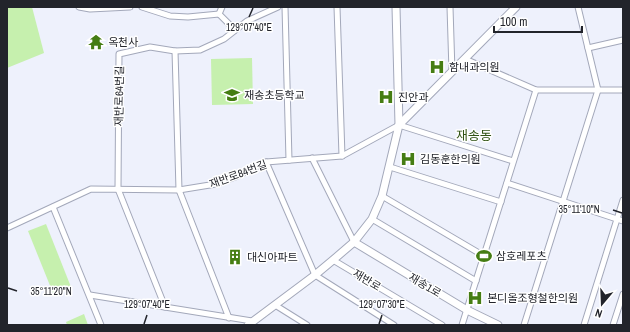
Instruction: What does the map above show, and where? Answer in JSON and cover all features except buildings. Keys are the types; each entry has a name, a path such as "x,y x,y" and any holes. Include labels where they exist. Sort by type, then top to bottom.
{"main road":[{"path":"250,323 315,276 354,242 372,219 382,196 399,125 396,7"},
{"path":"399,125 516,7"},
{"name":"재송1로","path":"354,242 468,310 498,325"}],"street":[{"path":"79,7 90,9 130,7"},
{"path":"142,7 170,16 188,17 220,14"},
{"path":"220,14 222,7"},
{"name":"재반로64번길","path":"118,189 119,54 150,47 175,51 200,50 224,40 247,21 278,7"},
{"path":"285,7 289,160"},
{"path":"337,7 342,156"},
{"path":"450,7 452,72"},
{"path":"524,325 598,90 578,7"},
{"path":"220,14 235,30"},
{"path":"588,48 623,40"},
{"path":"175,51 179,190 229,318"},
{"path":"464,59 536,90 623,90"},
{"path":"462,325 468,310 536,90"},
{"path":"399,125 513,161"},
{"name":"재반로84번길","path":"7,228 54,207 91,188 179,190 216,184 235,177 266,162 342,156 399,125"},
{"path":"312,158 354,242"},
{"path":"266,162 315,276 394,325"},
{"path":"390,167 501,202"},
{"path":"507,183 620,220"},
{"path":"118,189 165,307"},
{"path":"382,196 484,256"},
{"path":"584,325 620,220 623,200"},
{"path":"54,207 101,325"},
{"path":"372,219 476,281"},
{"name":"재반로","path":"333,260 442,325"},
{"path":"613,325 623,294"},
{"path":"90,295 229,318 250,323"},
{"path":"275,305 307,325"}],"green space":[{"path":"7,7 32,7 44,53 7,68"},
{"path":"252,58 253,104 212,105 211,59"},
{"path":"46,224 71,287 53,293 28,231"},
{"path":"84,314 88,325 67,325 66,322"}],"place":[{"name":"옥천사","path":"96,42"},
{"name":"함내과의원","path":"437,67"},
{"name":"재송초등학교","path":"232,95"},
{"name":"진안과","path":"386,97"},
{"name":"김동훈한의원","path":"408,159"},
{"name":"삼호레포츠","path":"484,256"},
{"name":"대신아파트","path":"235,257"},
{"name":"본디올조형철한의원","path":"475,298"}],"district":[{"name":"재송동","path":"474,135"}]}
